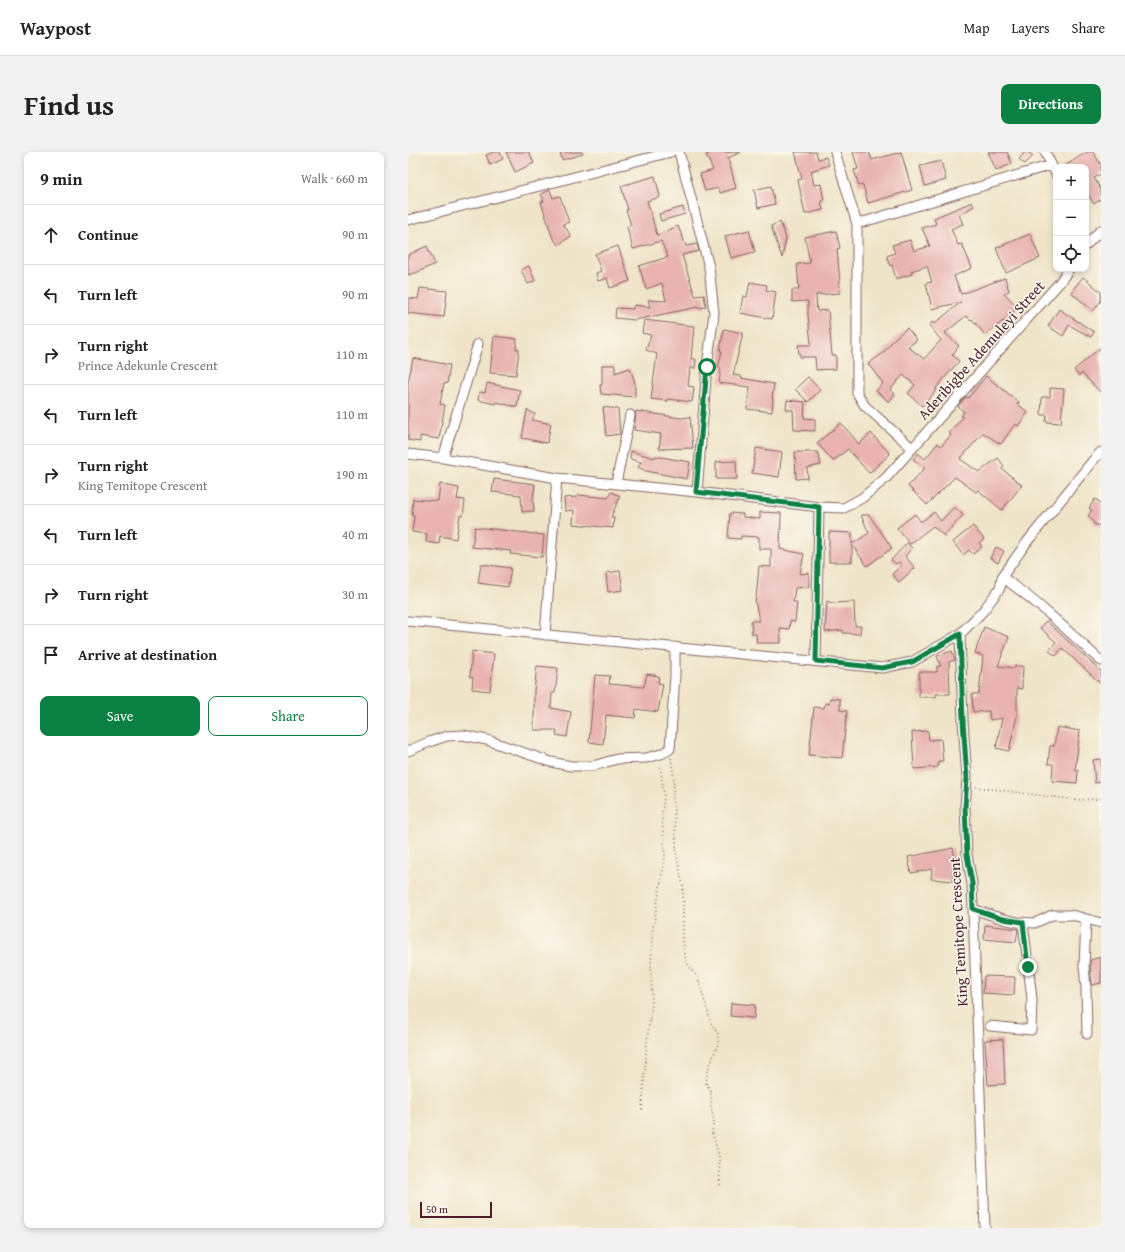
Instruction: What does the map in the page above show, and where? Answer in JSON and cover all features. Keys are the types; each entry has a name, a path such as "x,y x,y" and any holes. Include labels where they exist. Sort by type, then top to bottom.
{"street":[{"path":"408,220 671,152"},
{"path":"679,152 709,266 714,312 707,367 696,492"},
{"path":"835,152 857,224 857,393 865,406 912,448"},
{"path":"1045,152 1053,169"},
{"path":"857,224 1051,165"},
{"path":"1089,239 1101,230"},
{"name":"Aderibigbe Ademuleyi Street","path":"408,454 443,458 557,478 616,483 819,507 844,508 862,498 886,478 1060,282 1067,272"},
{"path":"443,458 478,344"},
{"path":"616,483 630,414"},
{"path":"408,622 882,668 912,662 960,634 983,611 1000,588 1002,577 1027,542 1099,457"},
{"path":"545,635 557,478"},
{"path":"816,661 819,507"},
{"path":"1002,577 1024,593 1101,661"},
{"name":"King Temitope Crescent","path":"960,634 967,855 972,883 985,1228"},
{"path":"408,751 428,742 448,736 462,735 487,740 551,762 571,766 593,766 617,758 646,758 661,754 670,749 675,675 675,647"},
{"path":"973,909 1003,919 1023,922 1035,923 1052,915 1072,915 1101,923"},
{"path":"1086,920 1084,966 1087,1034"},
{"path":"990,1026 1031,1030 1032,1000 1023,922"}],"path":[{"path":"670,749 674,779 673,796 677,857 683,886 683,942 686,962 698,978 711,1023 718,1034 718,1044 708,1070 706,1083 711,1092 711,1108 714,1120 712,1132 719,1156 720,1188"},
{"path":"642,1110 647,1040 652,1004 652,934 665,857 662,816 664,794 660,767 661,754"},
{"path":"966,786 1076,800 1101,799"}],"building":[{"path":"493,152 500,152 503,159 490,165 486,155"},
{"path":"506,152 529,152 534,163 515,172"},
{"path":"560,152 582,152 583,154 562,160"},
{"path":"712,152 741,152 728,158 736,188 720,193 718,188 705,191 700,174 713,170 706,155"},
{"path":"795,152 816,152 818,159 826,157 829,165 811,171 814,185 821,184 824,201 821,201 823,210 805,214 798,180 802,179"},
{"path":"853,152 869,152 872,160 901,152 912,190 868,203 863,185 859,186 854,170 858,169"},
{"path":"988,152 1007,152 1012,164 996,170"},
{"path":"1025,152 1028,152 1033,156 1025,164 1019,159"},
{"path":"1087,152 1093,152 1101,165 1101,174 1094,178 1101,190 1101,199 1094,204 1089,196 1089,164 1068,164"},
{"path":"941,161 946,180 925,186 920,166"},
{"path":"655,176 660,197 647,201 657,235 678,226 686,246 697,244 699,251 682,255 695,296 704,295 706,307 698,307 635,320 615,318 616,308 633,309 634,305 650,307 648,300 666,301 662,283 646,289 639,266 668,257 661,241 633,249 627,227 631,225 621,186"},
{"path":"771,186 775,204 758,208 754,190"},
{"path":"550,190 553,198 560,196 569,222 563,224 571,236 558,245 552,236 541,202 544,201 541,194"},
{"path":"972,202 974,206 959,215 963,224 951,229 958,245 962,244 972,268 954,276 961,294 1005,278 1009,291 1004,293 1018,307 1004,322 1003,321 985,335 972,319 971,320 966,316 945,333 959,346 952,355 959,361 936,388 937,389 929,399 922,406 908,393 915,385 903,375 890,390 895,394 889,402 876,391 883,383 868,364 883,353 895,338 907,328 917,340 908,347 924,359 941,340 929,325 932,322 934,324 961,302 932,309 926,283 932,282 927,266 911,271 912,274 896,279 892,265 890,266 887,256 895,253 892,245 910,240 914,251 930,246 922,228 936,224 934,218"},
{"path":"683,207 685,214 661,221 659,214"},
{"path":"780,222 786,238 782,258 771,226"},
{"path":"749,230 755,252 731,258 725,236"},
{"path":"836,231 840,248 837,249 840,293 816,295 817,311 828,310 832,355 836,355 836,369 816,370 815,357 800,357 799,354 798,345 811,345 808,301 792,302 792,290 799,290 797,264 810,263 805,237"},
{"path":"1030,234 1040,258 1006,273 996,248"},
{"path":"427,246 435,264 408,275 408,255"},
{"path":"618,246 630,281 610,288 607,278 598,281 596,273 601,271 595,254"},
{"path":"529,266 535,281 528,284 521,270"},
{"path":"1083,277 1101,292 1101,301 1093,311 1071,292"},
{"path":"750,282 767,285 766,290 776,292 772,319 740,313 743,296 747,297"},
{"path":"420,288 447,291 444,317 408,313 408,298 418,299"},
{"path":"1059,309 1094,332 1091,337 1069,325 1063,336 1048,326"},
{"path":"644,320 694,326 691,359 696,359 695,368 690,368 688,386 694,387 692,402 668,399 668,401 651,399 657,354 646,350 651,335 642,333"},
{"path":"724,329 743,333 733,375 741,376 741,378 774,384 772,412 747,409 750,387 719,383 721,368 718,368 722,351 720,351"},
{"path":"494,336 517,339 516,349 519,349 516,375 490,373"},
{"path":"1101,347 1101,393 1082,373 1079,376 1074,370"},
{"path":"413,358 450,365 447,384 444,383 440,404 445,405 439,439 420,436 420,442 408,440 408,383"},
{"path":"602,365 615,365 615,373 630,368 635,383 635,397 601,394 600,385 602,385"},
{"path":"986,376 1019,402 1017,404 1028,412 1018,426 1015,424 1001,444 983,433 960,459 979,472 998,458 1004,466 1002,469 1022,485 1002,510 978,490 976,492 955,477 927,505 908,486 925,468 913,459 918,453 925,459 938,443 941,446 951,435 949,433 963,417 961,416 964,412 958,406 966,397 968,398"},
{"path":"808,377 820,390 808,402 795,389"},
{"path":"487,383 520,390 517,407 496,402 495,404 478,400 479,392 485,393"},
{"path":"1050,388 1064,389 1061,423 1046,422 1047,415 1041,415 1042,397 1050,397"},
{"path":"787,400 805,402 804,418 815,419 815,431 794,430 793,410 786,410"},
{"path":"603,407 618,409 620,434 606,436"},
{"path":"527,410 535,414 532,420 551,424 547,443 522,438"},
{"path":"636,411 681,418 690,417 693,448 659,449 661,434 634,430"},
{"path":"841,423 859,444 871,433 890,454 869,473 848,449 833,461 817,443"},
{"path":"756,448 782,452 779,477 752,473"},
{"path":"631,451 654,458 655,456 690,462 687,479 646,471 638,467 641,462 630,459"},
{"path":"795,452 818,452 821,465 807,468 808,478 796,479"},
{"path":"736,461 737,479 716,479 716,462"},
{"path":"494,479 535,484 533,500 534,511 522,512 521,495 492,492"},
{"path":"440,484 459,488 457,499 465,500 463,516 460,515 456,539 440,536 439,544 426,542 427,534 412,532 414,516 412,516 413,499 438,501"},
{"path":"611,492 620,496 611,517 614,517 613,528 573,524 574,510 565,511 564,498 577,497 578,495 608,498"},
{"path":"1095,499 1101,503 1101,526 1094,524 1092,519 1088,516 1092,510 1089,508"},
{"path":"954,507 963,515 944,536 933,526 910,544 897,528 915,514 921,522 934,512 941,521"},
{"path":"760,512 781,513 780,549 804,554 800,574 809,573 809,587 795,588 793,602 797,602 795,622 790,621 789,629 780,628 781,643 757,643 756,634 752,634 751,621 759,621 755,600 759,566 771,567 771,549 759,549 759,537 741,536 741,539 728,538 730,513 743,514 743,517 760,519"},
{"path":"861,515 869,515 892,548 867,566 852,545 852,562 829,562 829,532 852,533 852,544 869,533"},
{"path":"973,526 984,539 979,543 982,547 973,554 969,550 963,555 953,542"},
{"path":"475,527 544,535 542,557 510,554 511,551 472,547"},
{"path":"907,543 912,548 905,556 915,568 899,582 892,574 902,565 899,562 896,564 891,560"},
{"path":"996,547 1004,551 998,563 990,558"},
{"path":"481,564 511,568 508,587 478,583"},
{"path":"620,571 623,590 608,592 606,573"},
{"path":"827,601 832,603 854,602 855,626 861,626 860,634 843,633 843,630 825,632"},
{"path":"1046,621 1101,671 1101,684 1062,648 1056,656 1049,651 1056,642 1040,628"},
{"path":"984,627 1009,637 998,666 1015,668 1015,666 1023,666 1022,689 1017,688 1017,716 1009,751 996,748 1002,718 990,720 989,711 973,712 972,694 979,694 983,656 975,653"},
{"path":"472,651 494,654 490,691 472,689 473,677 470,677"},
{"path":"952,651 955,660 949,662 950,694 936,694 936,697 919,697 919,672 937,672 937,666 941,666 937,656"},
{"path":"537,666 558,668 555,693 552,693 551,708 571,712 567,737 556,735 557,730 534,730 534,691"},
{"path":"647,674 659,676 658,683 663,684 658,712 636,709 635,718 606,715 603,744 589,742 595,675 610,676 609,684 644,687"},
{"path":"830,698 840,699 840,710 847,711 842,758 809,755 814,707 824,708 825,703 829,704"},
{"path":"1057,727 1080,731 1075,770 1078,770 1077,783 1052,781 1053,764 1048,764 1050,746 1054,746"},
{"path":"928,731 929,740 941,739 943,761 938,761 938,767 914,769 912,732"},
{"path":"1101,759 1101,782 1095,783 1093,760"},
{"path":"953,848 956,865 954,865 953,881 931,879 932,869 911,873 908,857"},
{"path":"985,925 1018,929 1016,942 984,939"},
{"path":"1101,957 1101,983 1092,985 1090,960"},
{"path":"984,976 1015,977 1014,995 983,993"},
{"path":"731,1003 755,1005 754,1018 730,1016"},
{"path":"1003,1039 1005,1084 988,1085 985,1040"}],"route":[{"path":"707,367 696,492 819,507 816,661 882,668 912,662 960,634 963,721 967,778 965,807 967,855 972,883 973,909 1003,919 1023,922 1028,967"}]}
